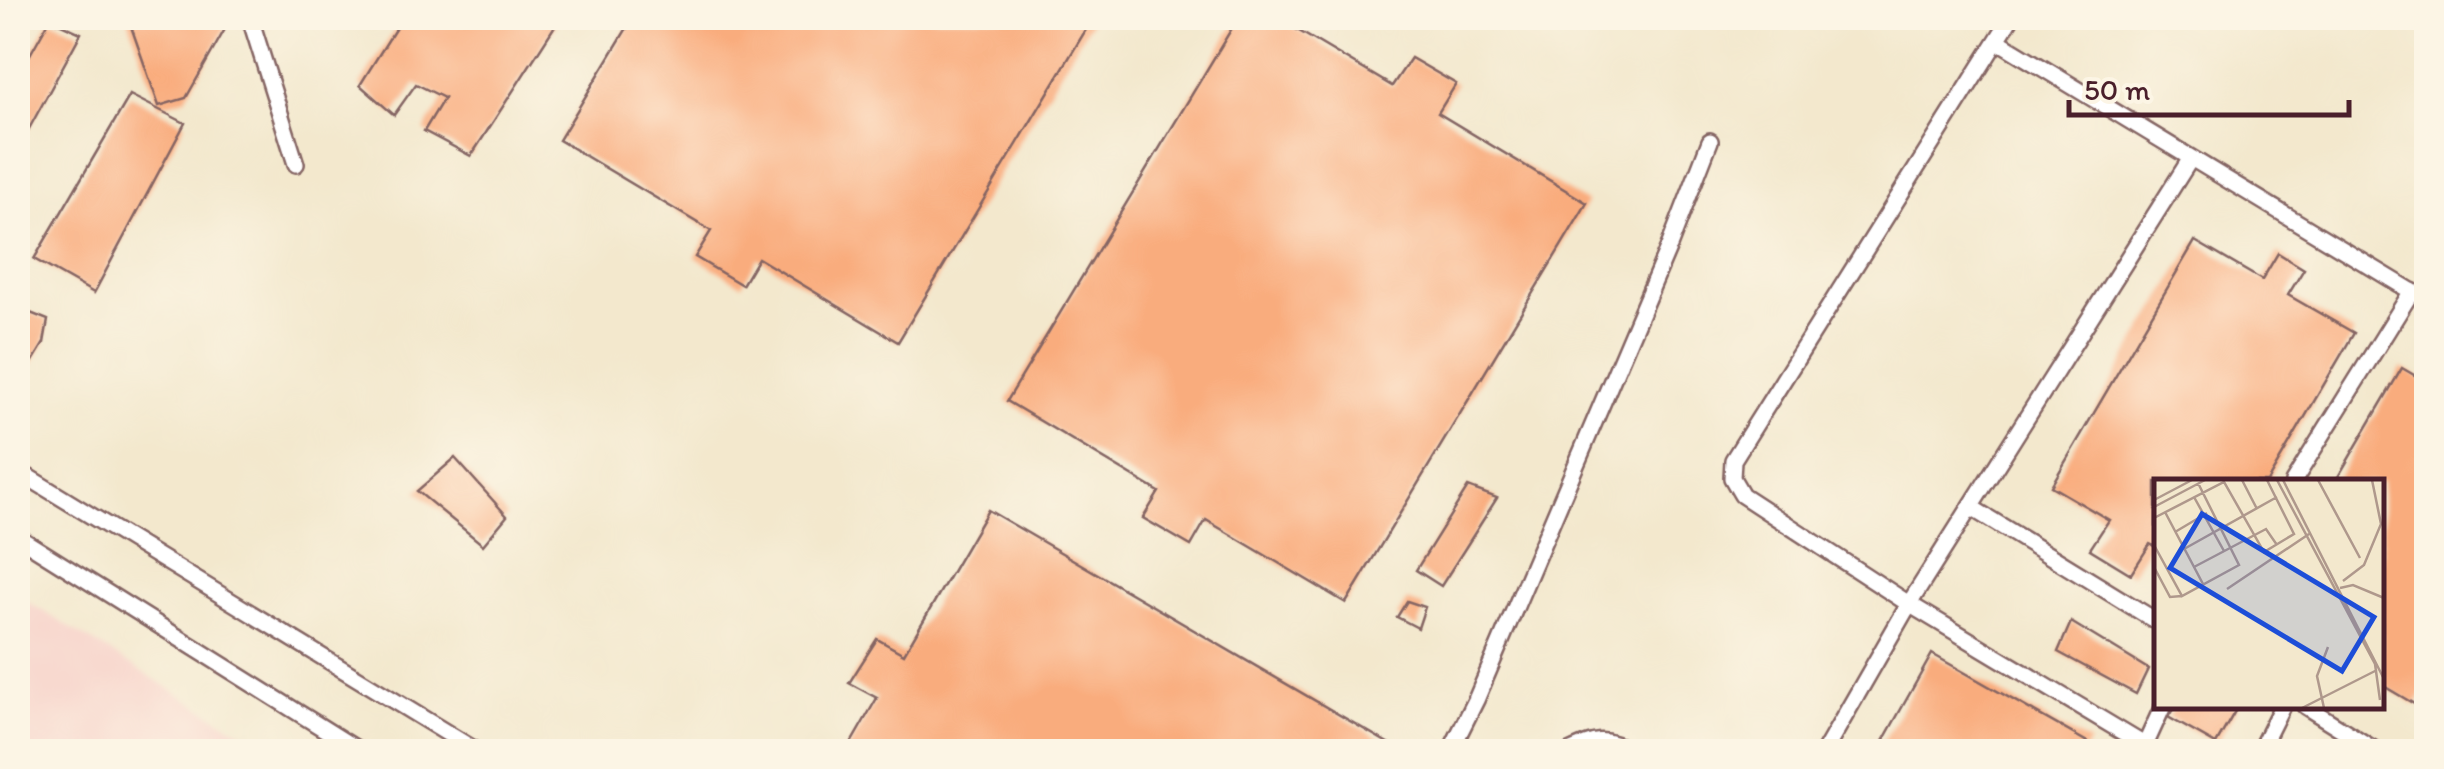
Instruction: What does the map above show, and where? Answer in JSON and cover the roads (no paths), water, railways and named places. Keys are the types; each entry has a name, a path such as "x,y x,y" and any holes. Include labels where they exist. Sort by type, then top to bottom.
{"lane":[{"path":"250,18 296,164"},
{"path":"2011,18 1733,460 1732,478 1742,495 1909,604 2148,749 2162,709"},
{"path":"1998,40 2419,295 2295,479"},
{"path":"1450,752 1476,700 1670,244 1710,140"},
{"path":"1824,752 1909,604 2191,158"},
{"path":"18,471 478,752"},
{"path":"1972,508 2154,619"},
{"path":"18,537 361,752"},
{"path":"2259,752 2280,709"},
{"path":"2310,709 2378,752"},
{"path":"1569,752 1591,742 1613,741 1630,752"}]}
